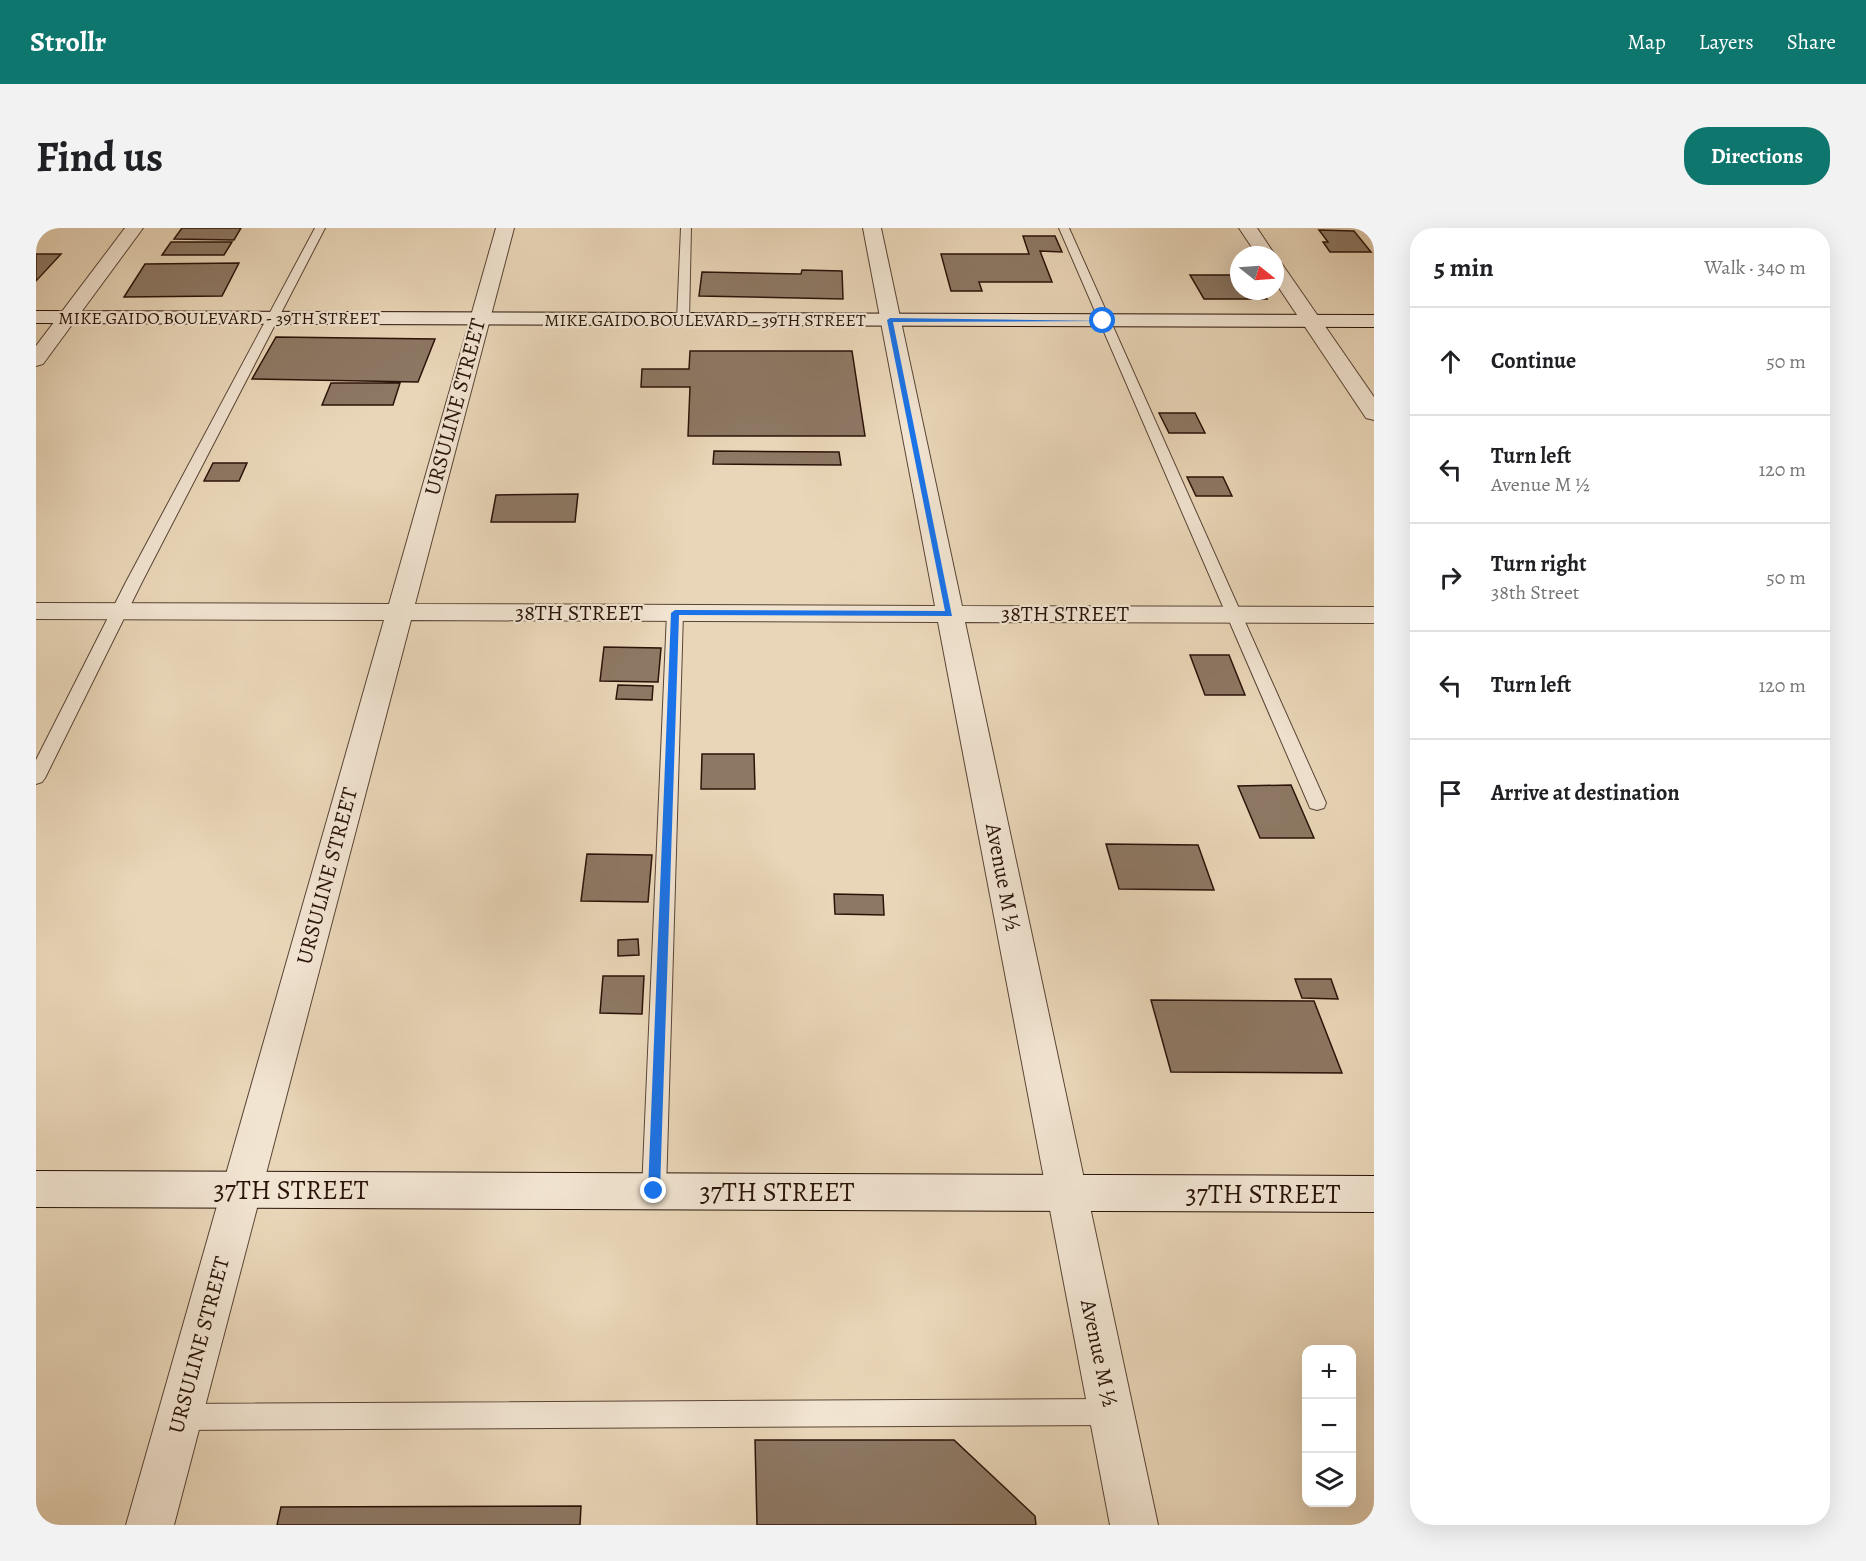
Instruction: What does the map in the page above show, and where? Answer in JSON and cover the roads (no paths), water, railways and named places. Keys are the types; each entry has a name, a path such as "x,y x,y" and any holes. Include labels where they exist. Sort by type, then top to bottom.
{"street":[{"path":"36,360 134,228"},
{"name":"URSULINE STREET","path":"150,1525 505,228"},
{"name":"Avenue M ½","path":"872,228 1134,1525"},
{"path":"1248,228 1260,246"},
{"path":"1284,281 1374,413"},
{"name":"MIKE GAIDO BOULEVARD - 39TH STREET","path":"36,317 1374,321"},
{"name":"38TH STREET","path":"36,611 1374,615"},
{"name":"37TH STREET","path":"36,1189 1374,1194"}],"lane":[{"path":"36,778 120,611 320,228"},
{"path":"683,320 686,228"},
{"path":"1064,228 1317,803"},
{"path":"654,1191 675,613"},
{"path":"180,1417 1111,1412"}]}
